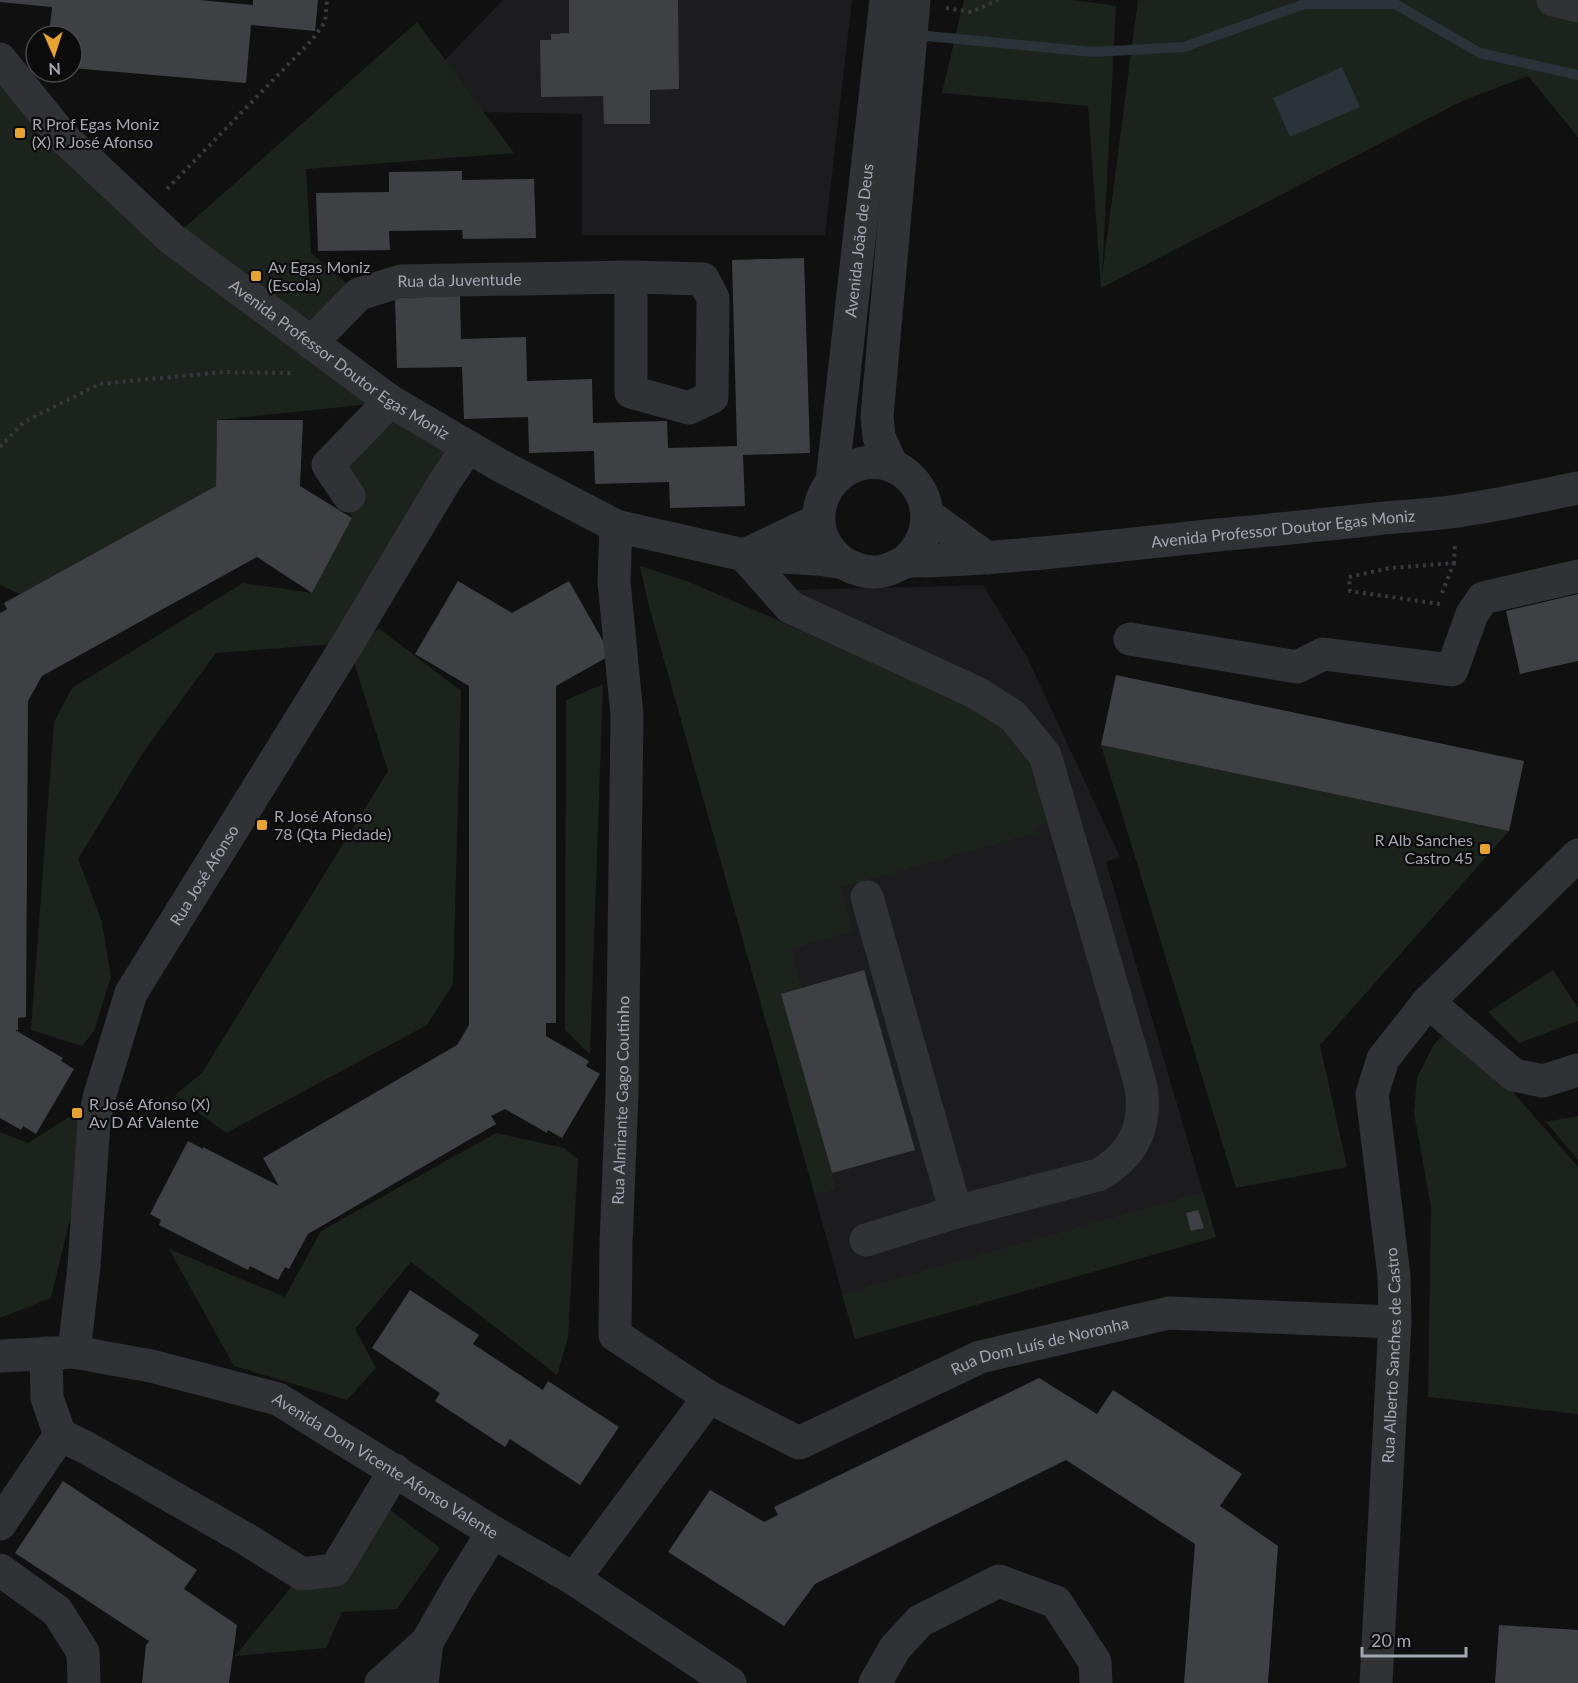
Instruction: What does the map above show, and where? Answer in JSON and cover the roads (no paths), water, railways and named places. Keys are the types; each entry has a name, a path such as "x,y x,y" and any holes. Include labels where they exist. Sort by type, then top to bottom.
{"street":[{"name":"Avenida João de Deus","path":"832,481 886,0"},
{"name":"Avenida João de Deus","path":"892,466 879,437 877,416 914,0"},
{"path":"1552,0 1578,6"},
{"name":"Avenida Professor Doutor Egas Moniz","path":"2,64 63,137 172,239 390,401 468,447 616,526 744,555 818,559 844,563"},
{"name":"Rua da Juventude","path":"311,343 358,294 400,281 631,277"},
{"path":"349,496 328,465 390,401"},
{"name":"Rua José Afonso","path":"60,1435 47,1398 84,1266 94,1122 99,1098 131,993 468,447"},
{"path":"876,463 892,466 906,474 917,485 925,499 928,514 927,528 915,552 905,562 890,569 874,572 858,570 830,552 822,537 818,520 819,506 832,481 845,471 860,465 876,463"},
{"name":"Avenida Professor Doutor Egas Moniz","path":"905,562 987,558 1456,511 1578,488"},
{"path":"928,514 987,558"},
{"path":"818,520 744,555 790,607 978,693 1013,716 1045,755 1141,1086 1142,1119 1134,1141 1124,1157 1098,1175 956,1212 867,1240"},
{"name":"Rua Almirante Gago Coutinho","path":"616,526 614,582 627,715 622,1094 615,1335 709,1397"},
{"path":"1131,639 1297,667 1323,654 1452,670 1472,614 1484,598 1578,576"},
{"name":"Rua Alberto Sanches de Castro","path":"1376,1683 1395,1322 1394,1276 1372,1094 1383,1059 1428,1002 1578,855"},
{"path":"867,897 956,1212"},
{"path":"1428,1002 1514,1075 1543,1081 1578,1070"},
{"name":"Rua Dom Luís de Noronha","path":"709,1397 799,1443 980,1357 1169,1313 1395,1322"},
{"name":"Avenida Dom Vicente Afonso Valente","path":"0,1356 60,1352 151,1366 278,1399 493,1532 574,1579 730,1683"},
{"path":"574,1579 709,1397"},
{"path":"0,1524 60,1435 236,1533 302,1574 335,1570 395,1470"},
{"path":"381,1683 427,1642 493,1532"},
{"path":"0,1570 57,1611 84,1652 84,1683"},
{"path":"874,1683 895,1648 920,1621 999,1581 1056,1602 1095,1662 1096,1683"},
{"path":"422,1683 427,1642"}],"waterway":[{"path":"927,36 1093,52 1184,47 1304,4 1395,4 1480,53 1578,75"}],"place":[{"name":"R Prof Egas Moniz (X) R José Afonso","path":"20,133"},
{"name":"Av Egas Moniz (Escola)","path":"256,276"},
{"name":"R José Afonso 78 (Qta Piedade)","path":"262,825"},
{"name":"R Alb Sanches Castro 45","path":"1485,849"},
{"name":"R José Afonso (X) Av D Af Valente","path":"77,1113"}]}
